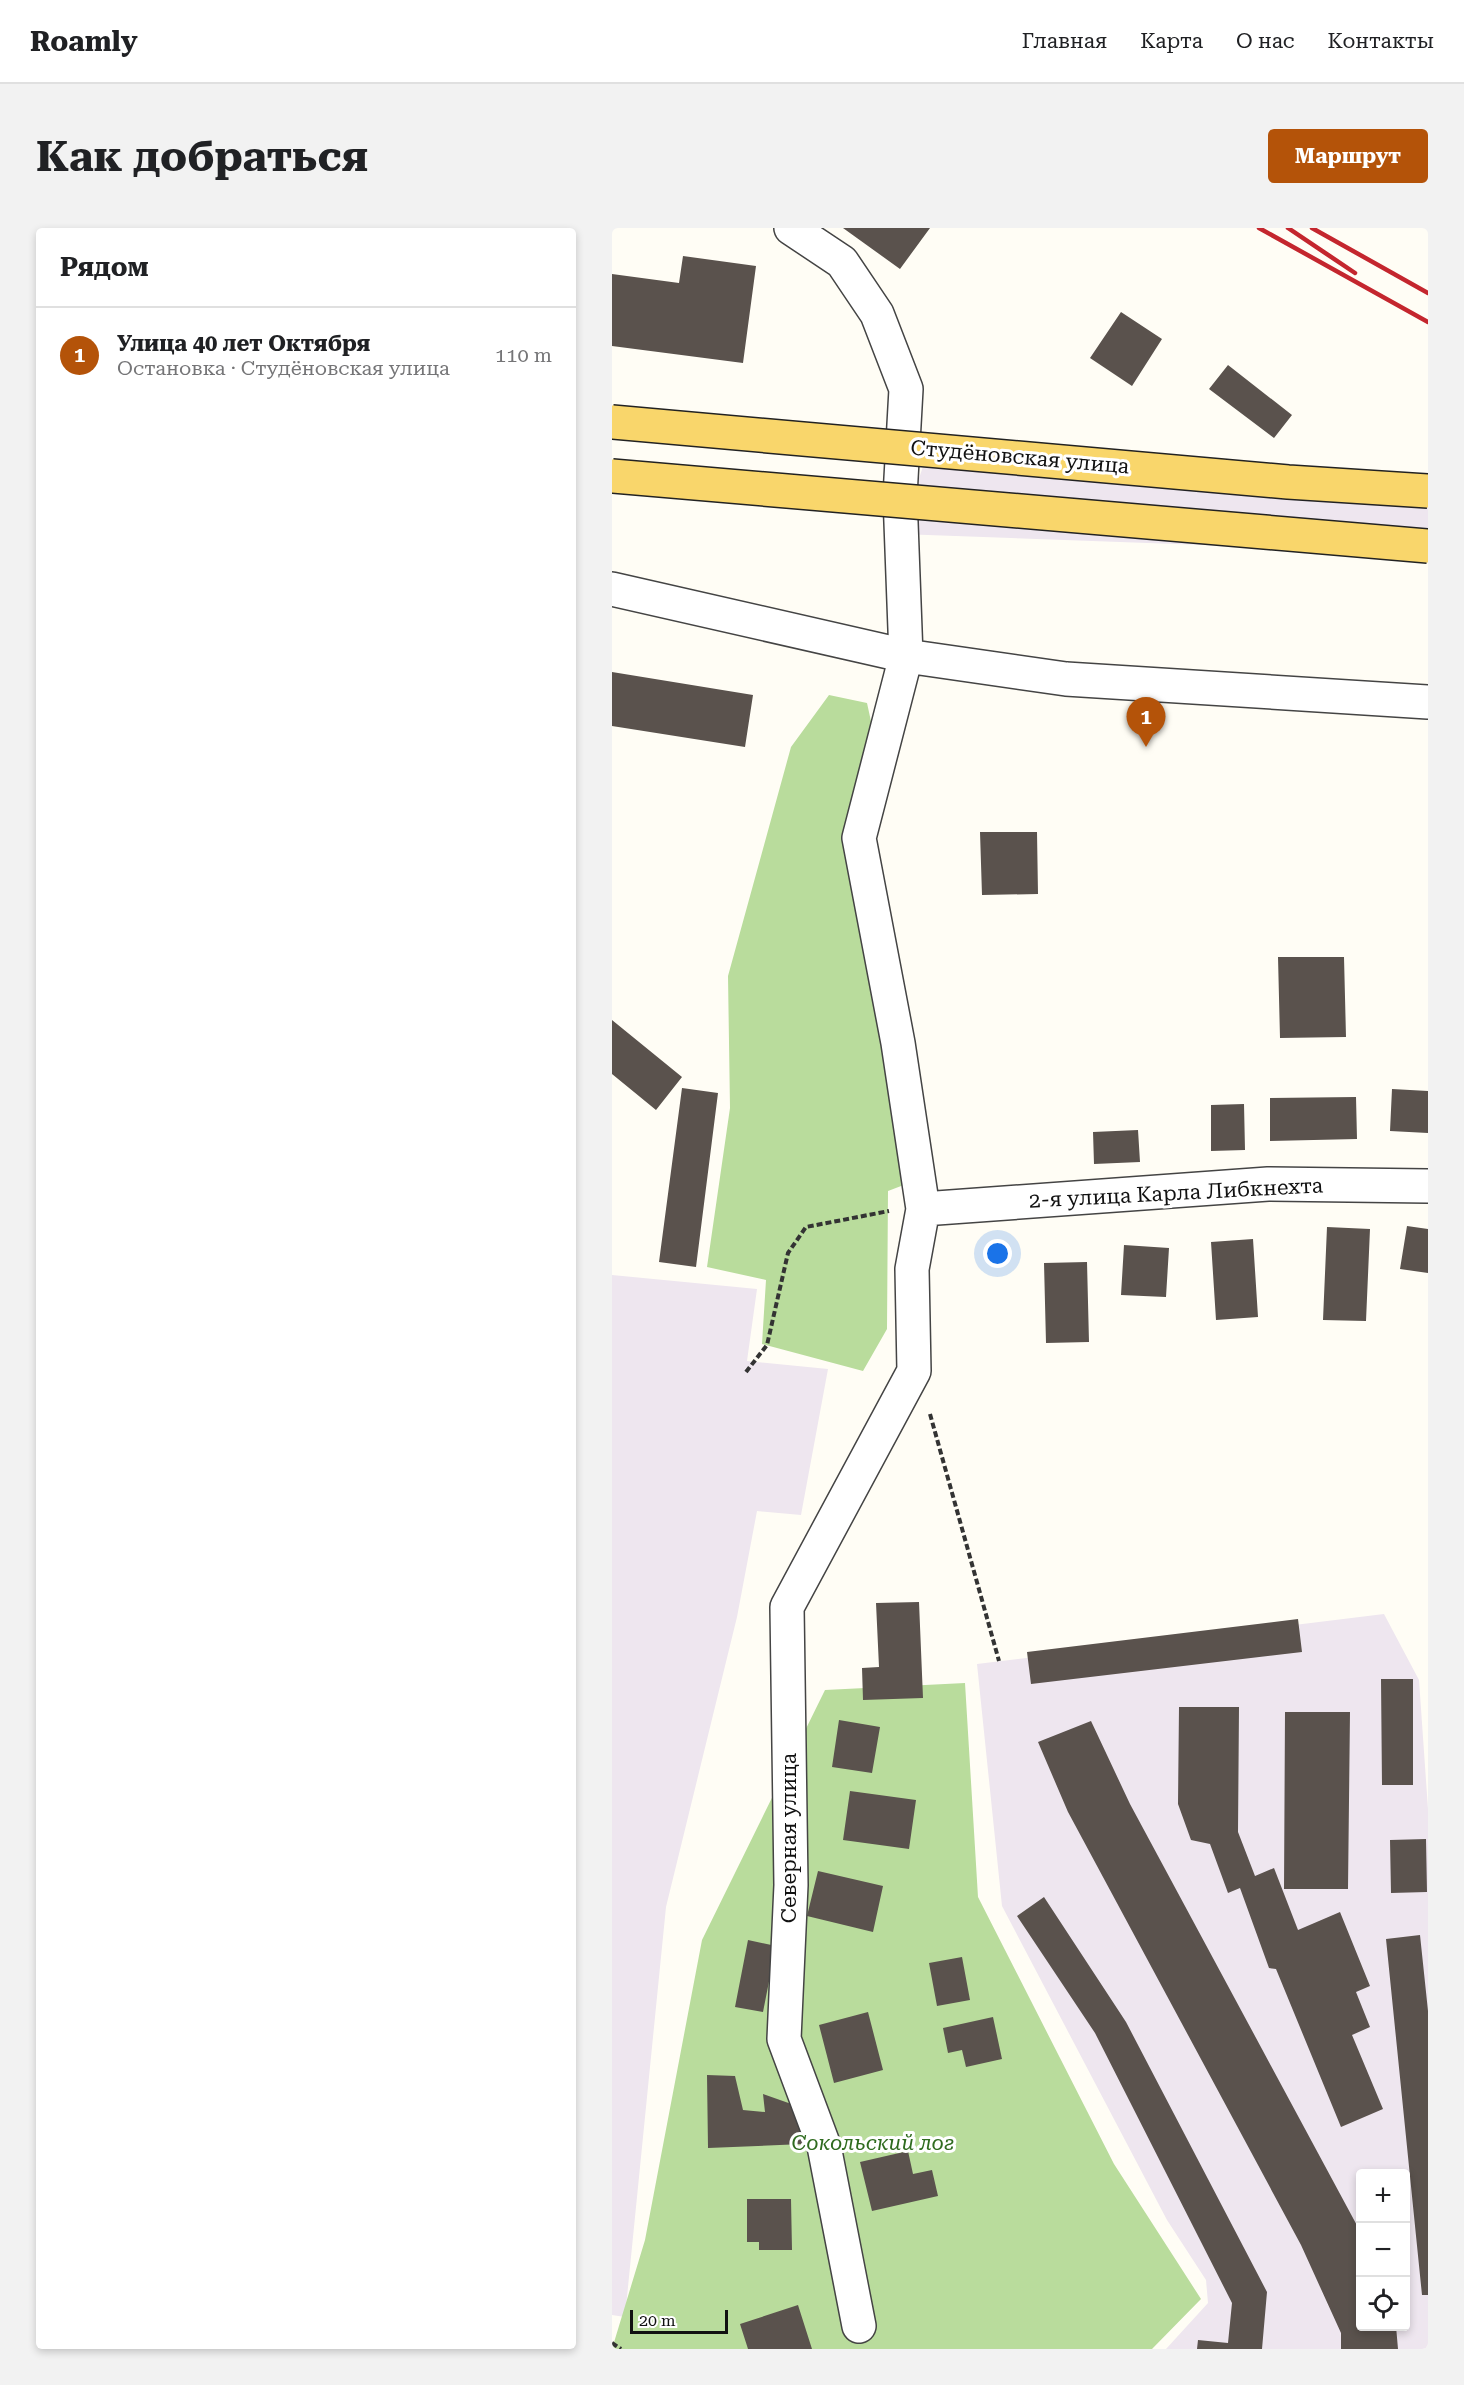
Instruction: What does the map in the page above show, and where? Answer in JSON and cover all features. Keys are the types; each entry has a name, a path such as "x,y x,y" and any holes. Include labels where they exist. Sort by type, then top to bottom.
{"main road":[{"name":"Студёновская улица","path":"612,422 1288,482 1428,491"},
{"path":"612,476 1428,546"}],"street":[{"path":"795,229 842,262 877,314 906,389 900,496 906,656 859,838 898,1043 912,1269 914,1371"},
{"path":"612,589 906,656 1066,679 1129,685 1428,702"},
{"name":"2-я улица Карла Либкнехта","path":"909,1209 1268,1184 1428,1186"},
{"name":"Северная улица","path":"859,2326 824,2146 784,2039 791,1884 787,1607 914,1371"}],"path":[{"path":"746,1372 767,1345 788,1253 806,1227 909,1209"},
{"path":"914,1371 936,1431 999,1661"},
{"path":"612,2343 621,2349"}],"shaded area":[{"path":"929,449 1428,491 1428,553 900,534"},
{"path":"612,1275 757,1289 747,1361 828,1369 801,1515 757,1511 737,1617 666,1907 625,2317 612,2315"},
{"path":"1384,1614 1419,1680 1428,1809 1428,2349 1166,2349 1208,2303 1206,2280 1167,2220 1002,1906 977,1664"}],"green space":[{"path":"829,695 867,703 872,726 846,840 909,1183 888,1191 887,1329 863,1371 762,1344 766,1280 707,1267 730,1108 728,976 791,747"},
{"name":"Сокольский лог","path":"965,1683 978,1897 1114,2164 1201,2299 1152,2349 612,2349 645,2240 702,1940 825,1690"}],"building":[{"path":"843,228 930,228 900,269"},
{"path":"683,256 756,266 743,363 612,346 612,274 679,283"},
{"path":"1121,312 1162,339 1132,386 1090,358"},
{"path":"1228,365 1292,415 1274,438 1209,389"},
{"path":"612,672 753,695 745,747 612,726"},
{"path":"980,832 1037,832 1038,894 982,895"},
{"path":"1278,957 1344,957 1346,1037 1280,1038"},
{"path":"612,1020 682,1077 656,1110 612,1074"},
{"path":"682,1088 718,1093 696,1267 659,1262"},
{"path":"1392,1089 1428,1091 1428,1133 1390,1131"},
{"path":"1356,1097 1357,1139 1270,1141 1270,1098"},
{"path":"1244,1104 1245,1150 1211,1151 1211,1105"},
{"path":"1138,1130 1140,1162 1094,1164 1093,1132"},
{"path":"1407,1226 1428,1229 1428,1273 1400,1269"},
{"path":"1327,1227 1370,1229 1366,1321 1323,1320"},
{"path":"1253,1239 1258,1317 1216,1320 1211,1242"},
{"path":"1124,1245 1169,1248 1166,1297 1121,1295"},
{"path":"1087,1262 1089,1342 1046,1343 1044,1263"},
{"path":"919,1602 923,1698 863,1700 862,1668 879,1667 876,1603"},
{"path":"1298,1619 1302,1652 1031,1684 1027,1652"},
{"path":"1381,1679 1413,1679 1413,1785 1382,1785"},
{"path":"1179,1707 1239,1707 1238,1832 1255,1876 1274,1868 1298,1930 1340,1912 1370,1986 1356,1992 1370,2027 1352,2035 1383,2109 1341,2127 1276,1969 1269,1968 1240,1888 1228,1893 1210,1844 1191,1840 1178,1804"},
{"path":"1285,1712 1350,1712 1348,1889 1284,1889"},
{"path":"839,1720 880,1727 872,1773 832,1767"},
{"path":"1091,1721 1130,1804 1356,2224 1356,2331 1396,2331 1398,2349 1341,2349 1341,2333 1301,2245 1068,1812 1038,1742"},
{"path":"850,1791 916,1800 909,1849 843,1840"},
{"path":"1426,1839 1427,1892 1391,1893 1390,1840"},
{"path":"818,1871 883,1886 873,1932 807,1916"},
{"path":"1044,1897 1126,2022 1267,2292 1262,2349 1197,2349 1198,2340 1228,2343 1232,2303 1095,2033 1017,1916"},
{"path":"1420,1935 1428,2011 1428,2295 1422,2295 1386,1939"},
{"path":"748,1940 776,1946 763,2012 735,2007"},
{"path":"962,1957 970,2000 937,2006 929,1963"},
{"path":"868,2012 883,2070 834,2083 819,2025"},
{"path":"993,2017 1002,2059 966,2067 962,2050 948,2053 943,2028"},
{"path":"707,2075 735,2076 743,2110 765,2112 763,2094 797,2106 803,2144 708,2148"},
{"path":"908,2151 913,2174 932,2170 938,2196 872,2211 860,2162"},
{"path":"747,2199 791,2199 792,2250 759,2250 759,2242 747,2242"},
{"path":"798,2305 812,2349 748,2349 740,2324"}],"railway":[{"path":"1259,228 1428,322"},
{"path":"1288,228 1355,273"},
{"path":"1312,228 1428,293"}],"place":[{"name":"Улица 40 лет Октября","path":"1146,747"}]}
